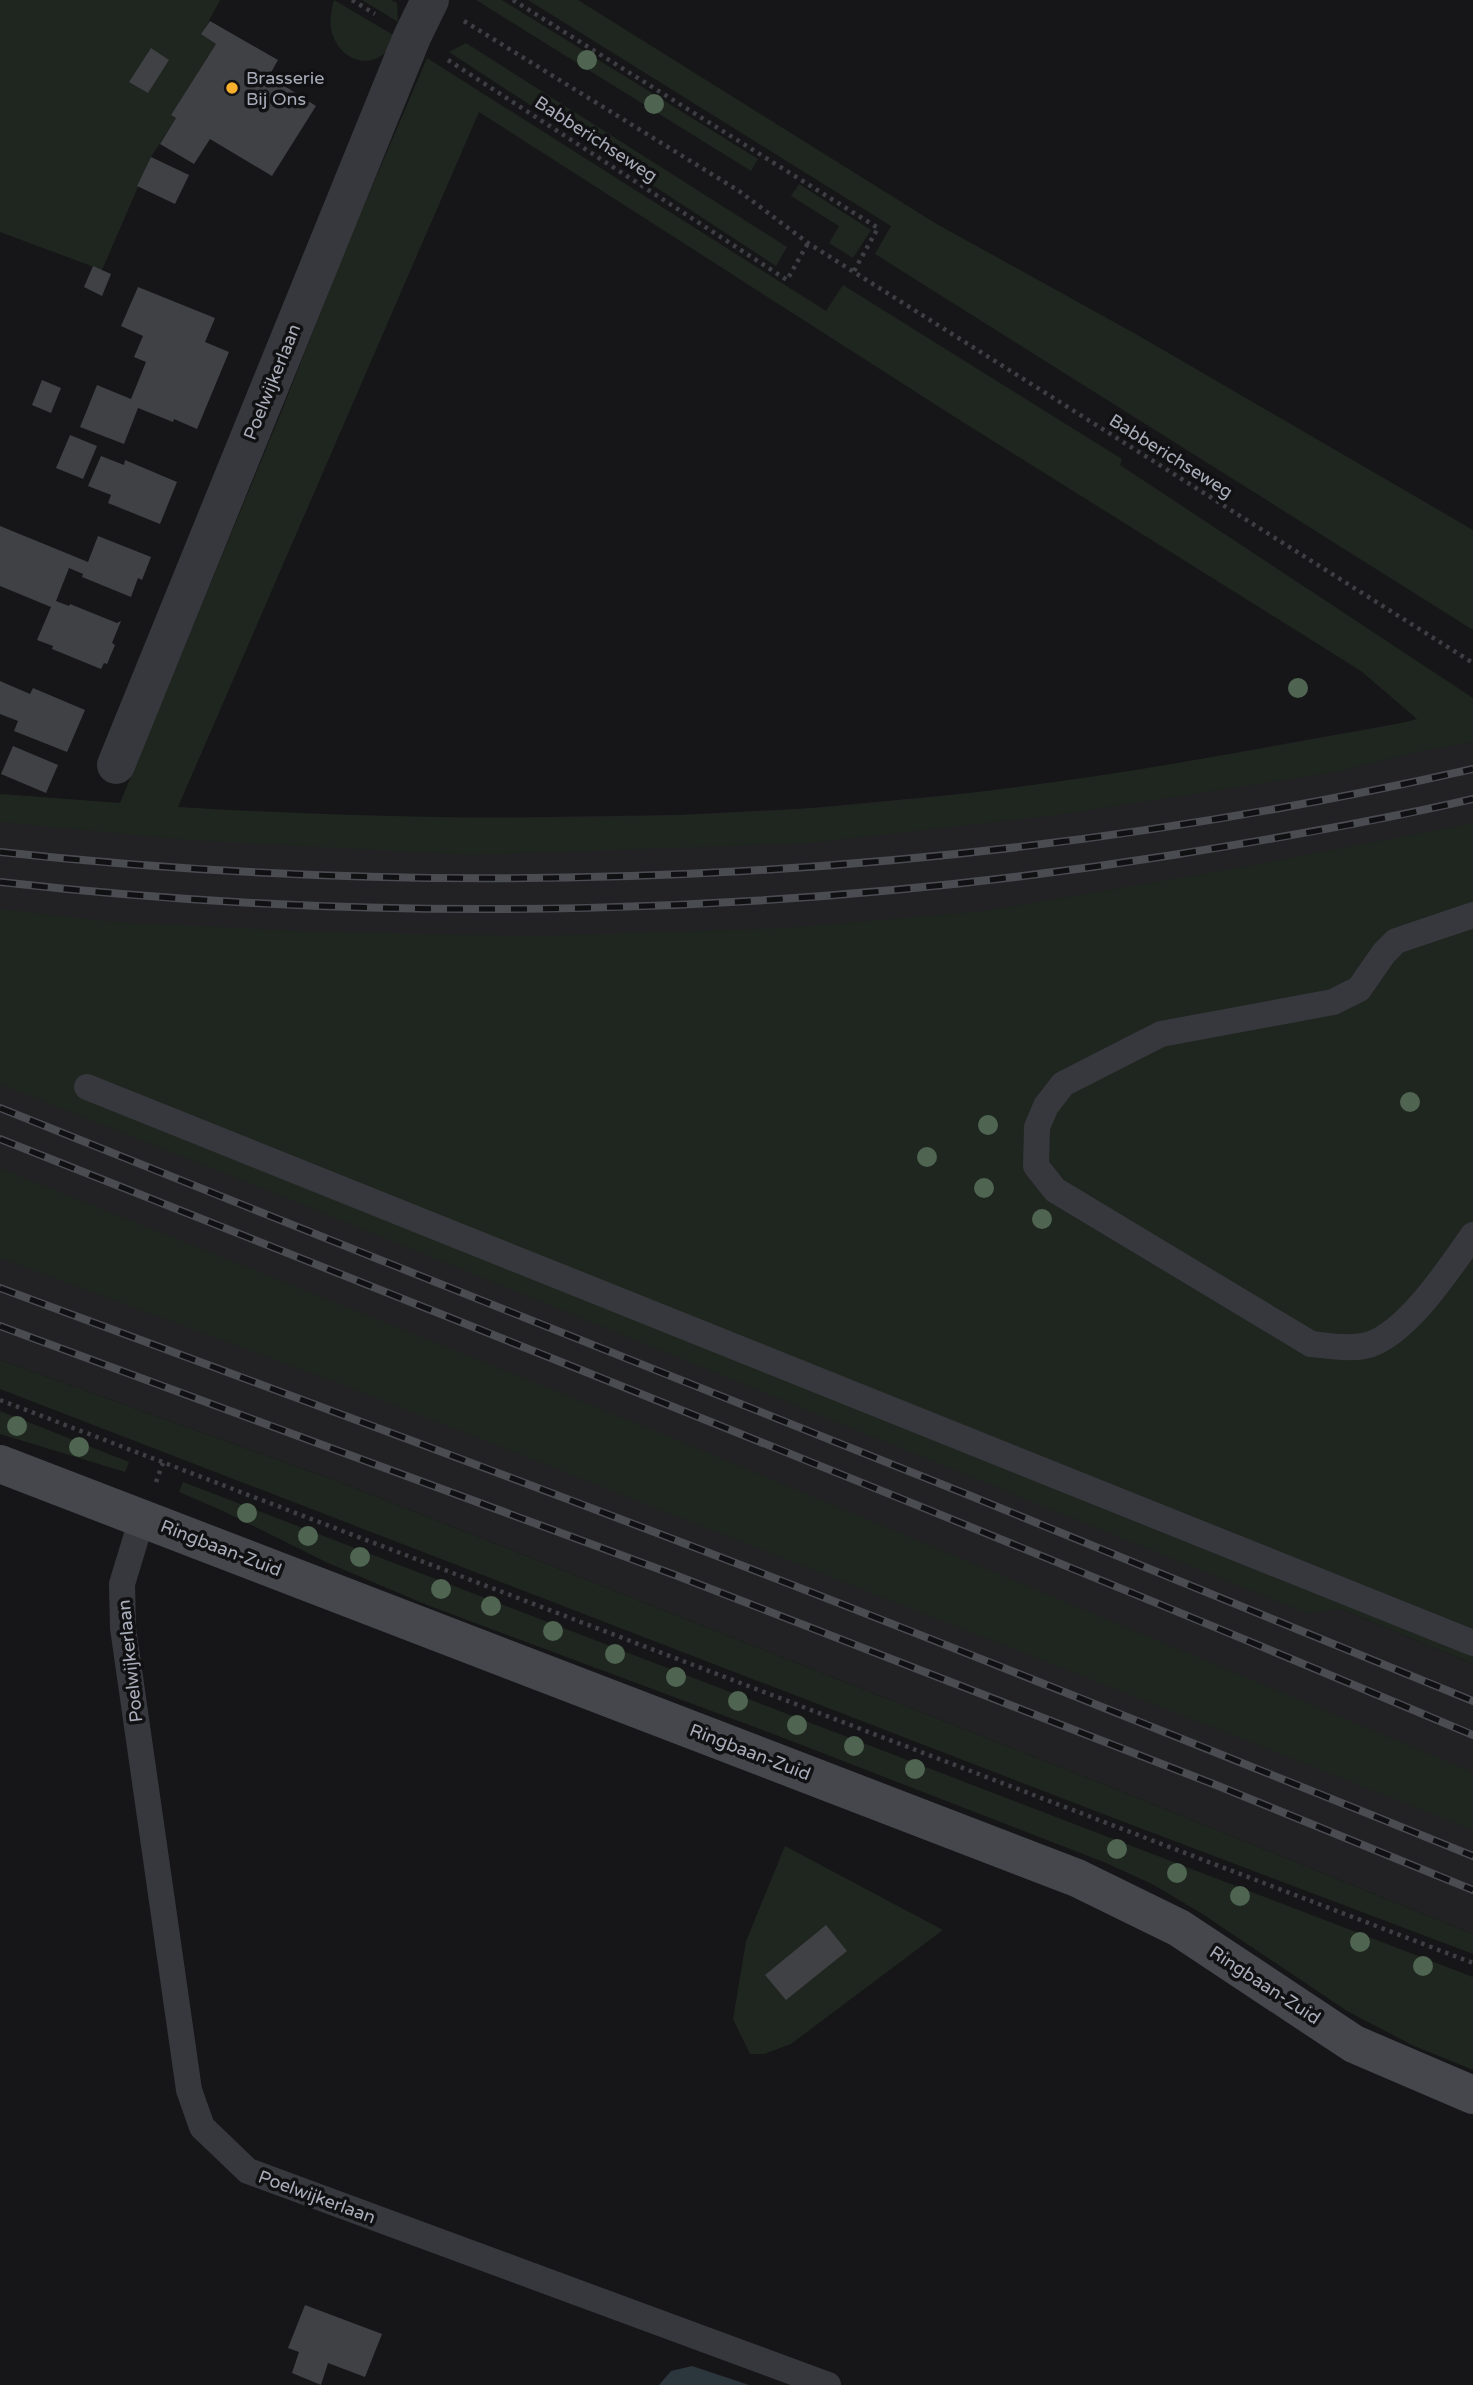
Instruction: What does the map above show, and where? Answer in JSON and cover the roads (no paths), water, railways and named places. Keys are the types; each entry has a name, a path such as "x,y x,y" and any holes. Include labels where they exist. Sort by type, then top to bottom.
{"street":[{"name":"Poelwijkerlaan","path":"116,765 412,37 442,7"},
{"name":"Ringbaan-Zuid","path":"0,1464 1077,1878 1179,1928 1354,2043 1473,2095"}],"lane":[{"path":"1473,915 1396,941 1384,953 1359,989 1334,1002 1161,1034 1063,1084 1046,1106 1037,1127 1036,1166 1055,1190 1311,1344 1339,1347 1374,1343 1398,1327 1440,1282 1473,1235"},
{"path":"87,1087 1473,1643"},
{"name":"Poelwijkerlaan","path":"142,1518 122,1584 123,1628 189,2090 202,2127 248,2171 828,2385"}],"railway":[{"path":"0,852 184,868 370,877 555,878 740,871 925,857 1109,835 1291,806 1473,769"},
{"path":"0,882 146,896 293,905 440,909 587,908 734,902 881,891 1173,855 1473,799"},
{"path":"0,1108 966,1494 1473,1701"},
{"path":"0,1139 922,1507 1473,1735"},
{"path":"0,1288 751,1569 1473,1856"},
{"path":"0,1326 675,1575 1216,1785 1473,1890"}],"place":[{"name":"Brasserie Bij Ons","path":"232,88"}]}
